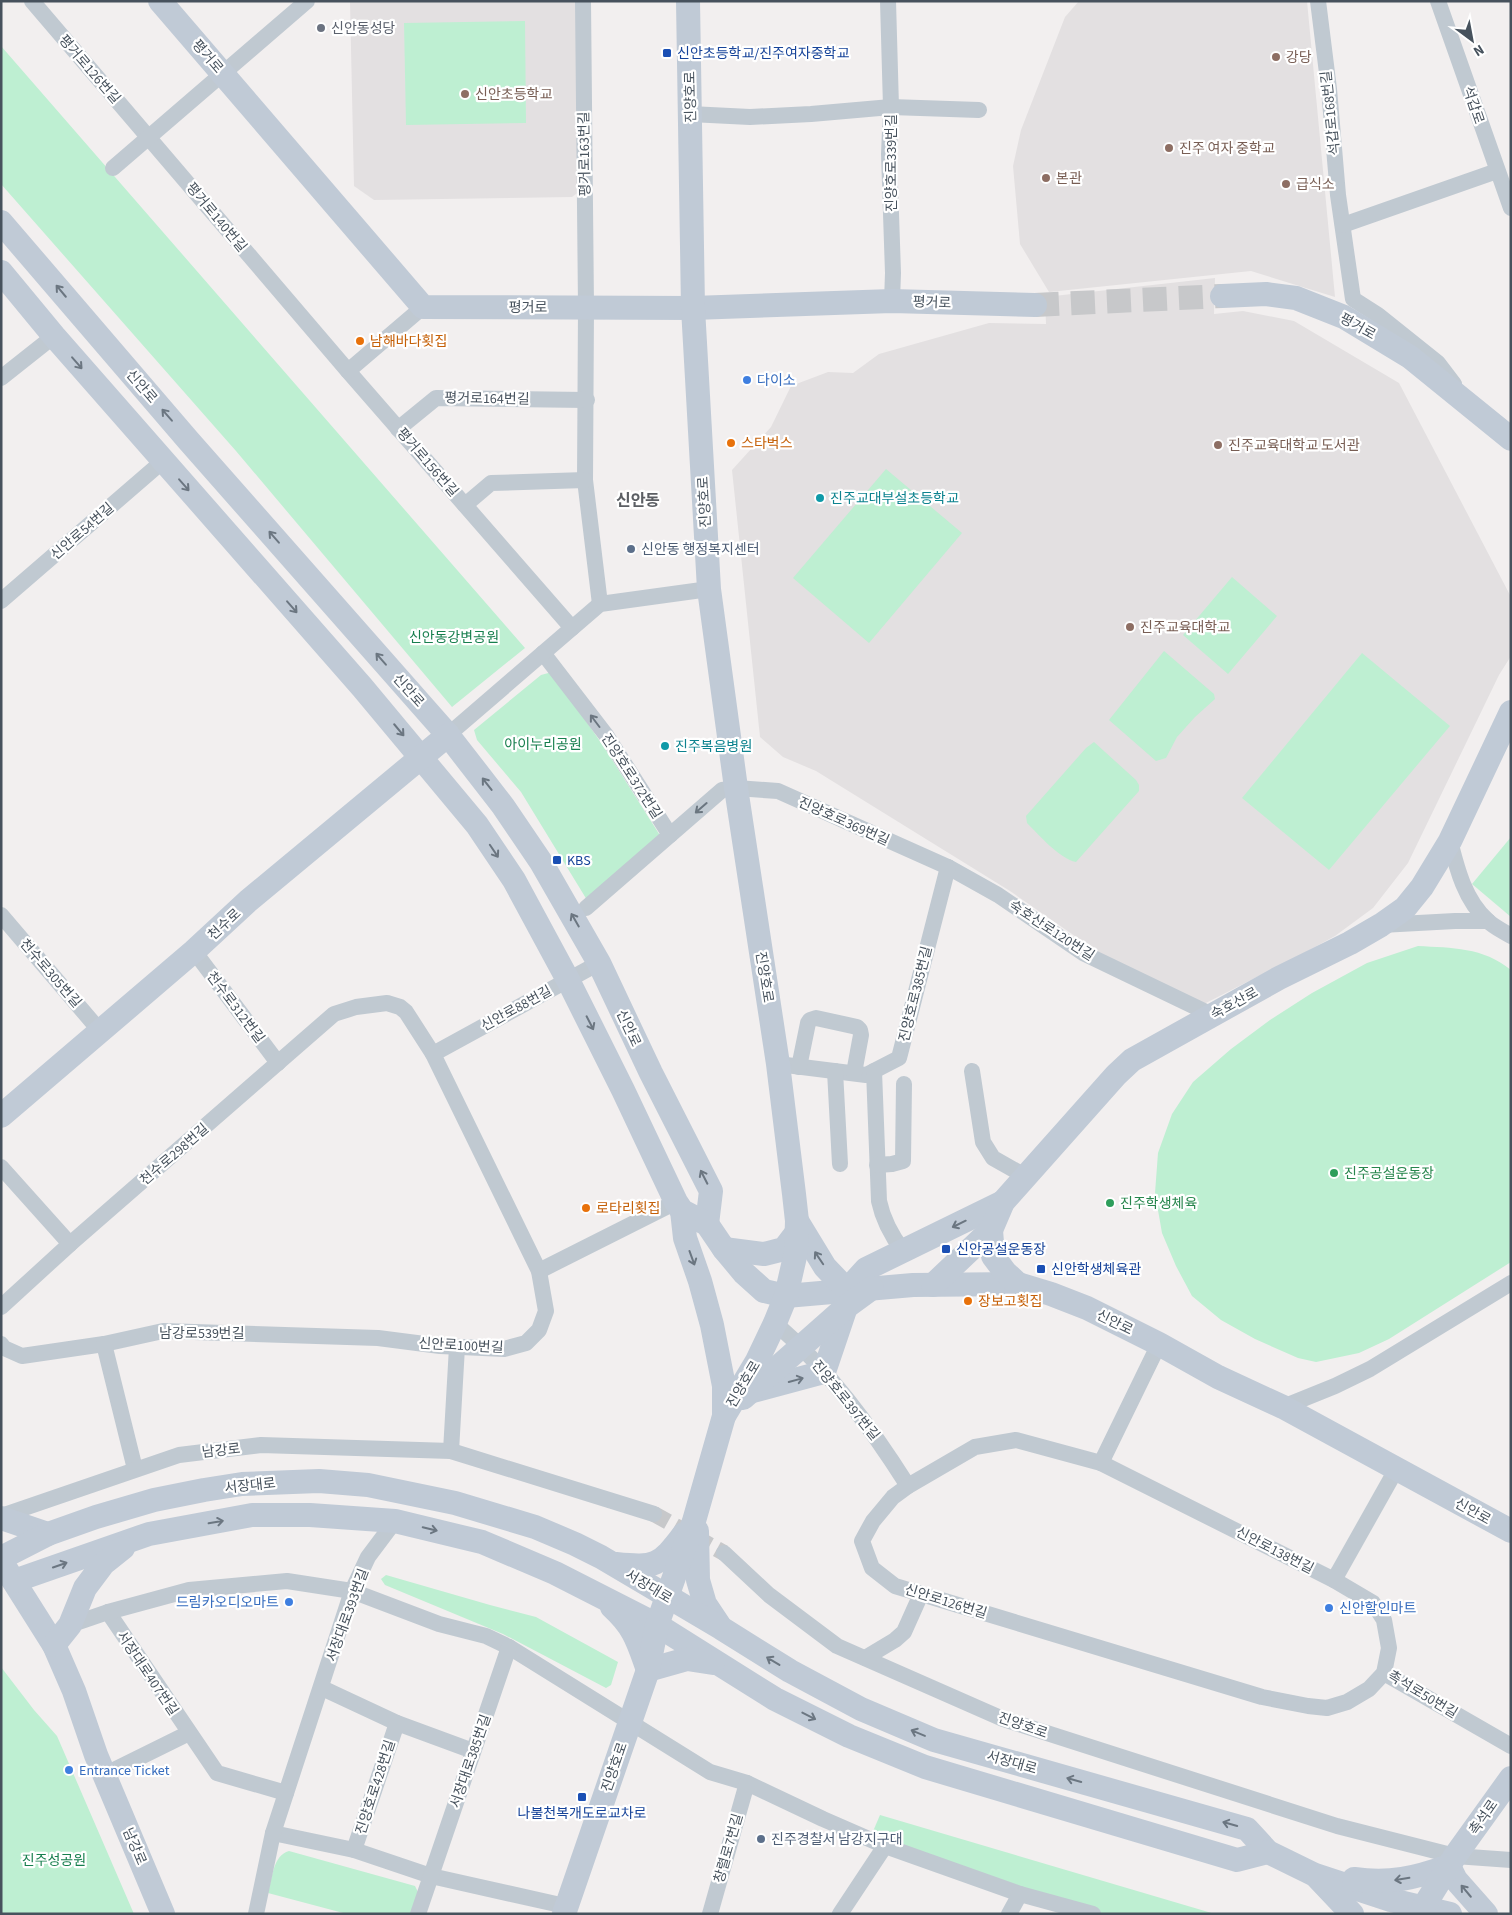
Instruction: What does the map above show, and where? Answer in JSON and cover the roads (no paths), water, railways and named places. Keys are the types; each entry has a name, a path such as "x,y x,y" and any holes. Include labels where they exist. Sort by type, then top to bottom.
{"street":[{"name":"평거로126번길","path":"32,1 149,136"},
{"name":"평거로","path":"160,1 423,307 693,308 892,301 1035,305"},
{"path":"112,168 222,73 287,7 307,1"},
{"name":"평거로163번길","path":"583,1 586,307"},
{"name":"진양호로","path":"565,1910 648,1670 657,1625 696,1515 724,1416 757,1361 786,1296 796,1252 797,1227 788,1065 736,788 709,589 693,308 688,1"},
{"path":"888,1 891,107 979,110"},
{"name":"석갑로168번길","path":"1318,1 1329,89 1338,195 1353,299"},
{"name":"석갑로","path":"1438,1 1511,208"},
{"name":"진양호로339번길","path":"690,114 750,116 811,114 891,107 892,301"},
{"name":"평거로140번길","path":"149,136 348,372"},
{"path":"1343,226 1497,171"},
{"name":"신안로","path":"1,222 188,440 448,735 503,806 541,862 598,963 711,1191 707,1224"},
{"path":"1,272 54,336 422,757 477,825 514,880 568,980 679,1206 685,1238 700,1281 712,1325 724,1386 724,1416"},
{"name":"평거로","path":"1222,296 1266,294 1296,298 1344,317 1410,357 1511,439"},
{"name":"평거로","path":"1353,299 1378,315 1438,363 1473,408"},
{"path":"348,372 423,307"},
{"path":"586,307 587,400 585,480 600,604"},
{"path":"1,378 54,336"},
{"name":"평거로156번길","path":"348,372 572,628"},
{"name":"평거로164번길","path":"398,428 436,398 587,400"},
{"name":"신안로54번길","path":"1,601 163,461"},
{"path":"465,505 491,483 585,480"},
{"path":"448,735 600,604 709,589"},
{"name":"진양호로372번길","path":"543,654 606,736 670,834 722,790 736,788"},
{"name":"숙호산로","path":"933,1285 991,1230 1003,1202 1132,1060 1212,1015 1381,926 1406,908 1422,887 1450,841 1511,712"},
{"name":"천수로","path":"1,1116 194,951 248,901 448,735"},
{"name":"진양호로369번길","path":"736,788 778,791 948,867"},
{"path":"586,908 670,834"},
{"path":"1450,841 1456,868 1474,904 1488,921 1511,936"},
{"name":"숙호산로120번길","path":"948,867 998,895 1083,953 1212,1015"},
{"name":"진양호로385번길","path":"788,1065 866,1074 899,1058 948,867"},
{"name":"천수로305번길","path":"1,915 100,1031"},
{"path":"1381,926 1454,921 1488,921"},
{"name":"천수로312번길","path":"194,951 278,1063"},
{"name":"신안로88번길","path":"433,1054 598,963"},
{"path":"278,1063 334,1014 356,1007 388,1003 400,1007 406,1012 433,1054"},
{"path":"788,1065 808,1023 816,1018 857,1027 860,1030 861,1035 854,1073"},
{"name":"신안로100번길","path":"378,1338 440,1346 504,1349 526,1343 539,1330 546,1311 539,1271 433,1054"},
{"name":"천수로298번길","path":"1,1306 278,1063"},
{"path":"834,1071 840,1164"},
{"path":"874,1071 879,1201 883,1217 892,1235 904,1251"},
{"path":"972,1071 983,1142 993,1158 1025,1176"},
{"path":"878,1165 892,1164 903,1160 904,1084"},
{"path":"1,1167 70,1244"},
{"path":"724,1416 801,1345 847,1298 866,1269 1003,1202"},
{"path":"679,1206 707,1224 744,1273 764,1291 786,1296 847,1298"},
{"path":"539,1271 679,1206"},
{"path":"724,1249 764,1254 784,1248 797,1227 847,1298"},
{"path":"991,1230 993,1256 1005,1272 1018,1284"},
{"path":"1283,1407 1335,1386 1370,1369 1511,1283"},
{"name":"신안로","path":"847,1298 872,1288 933,1285 1018,1284 1052,1294 1087,1308 1159,1344 1218,1377 1283,1407 1511,1532"},
{"path":"749,1392 824,1372 847,1298"},
{"name":"진양호로397번길","path":"774,1323 801,1345 824,1372 878,1439 908,1486"},
{"name":"남강로539번길","path":"1,1344 4,1348 22,1356 104,1344 163,1331 378,1338"},
{"path":"104,1344 135,1469"},
{"path":"1101,1463 1159,1344"},
{"path":"457,1347 451,1451 654,1514"},
{"name":"신안로126번길","path":"1101,1463 1016,1440 975,1447 892,1497 873,1521 862,1541 872,1568 895,1586 1262,1696 1308,1706 1327,1708 1347,1702 1369,1689 1384,1673"},
{"name":"남강로","path":"1,1517 179,1455 261,1446 451,1451"},
{"name":"신안로138번길","path":"1101,1463 1334,1580"},
{"path":"1334,1580 1397,1468"},
{"name":"서장대로","path":"1,1558 48,1534 96,1517 154,1500 204,1490 271,1482 320,1481 368,1485 455,1503 535,1527 575,1544 613,1564 721,1628 790,1672 853,1705 934,1740 1247,1829 1268,1852 1315,1875 1420,1910 1450,1914"},
{"path":"8,1572 149,1534 252,1515 310,1515 395,1521 482,1542 555,1573 657,1625 775,1699 849,1736 925,1767 1237,1860 1268,1852"},
{"path":"613,1564 643,1567 658,1561 670,1553 696,1515"},
{"path":"696,1515 698,1580 705,1604 721,1628"},
{"path":"1,1517 48,1534"},
{"name":"서장대로393번길","path":"256,1914 274,1833 352,1591 368,1557 395,1521"},
{"path":"54,1645 70,1625 85,1588 104,1564 132,1540"},
{"name":"진양호로","path":"724,1553 777,1601 837,1646 1003,1719 1452,1861"},
{"name":"남강로","path":"8,1572 54,1645 74,1691 104,1776 164,1914"},
{"name":"촉석로50번길","path":"1334,1580 1373,1603 1384,1620 1389,1648 1384,1673 1511,1746"},
{"path":"70,1625 108,1612 189,1590 288,1581 352,1591 439,1624 486,1636 510,1647 710,1772 747,1783 885,1846 1020,1894 1093,1914"},
{"path":"598,1594 625,1619 637,1636 648,1670 686,1659 720,1664"},
{"path":"865,1658 895,1640 904,1632 921,1594"},
{"name":"서장대로407번길","path":"108,1612 217,1773 286,1793"},
{"name":"서장대로385번길","path":"432,1876 510,1647"},
{"path":"322,1688 396,1723 473,1751"},
{"name":"진양호로428번길","path":"354,1850 396,1723"},
{"path":"104,1776 189,1733"},
{"name":"촉석로","path":"1420,1910 1511,1778"},
{"name":"창렬로7번길","path":"710,1914 747,1783"},
{"name":"진양호로428번길","path":"274,1833 354,1850 432,1876 565,1910"},
{"path":"840,1914 885,1846"},
{"name":"촉석로","path":"1452,1861 1511,1860"},
{"path":"1315,1875 1377,1882 1402,1880 1426,1874 1452,1861 1456,1880 1486,1914"},
{"path":"1315,1875 1352,1914"},
{"path":"418,1914 432,1876"},
{"path":"1009,1914 1020,1894"}],"tunnel":[{"path":"1035,305 1222,296"},
{"path":"654,1514 724,1553"}],"place":[{"name":"신안동성당","path":"321,28"},
{"name":"신안초등학교/진주여자중학교","path":"667,53"},
{"name":"강당","path":"1276,57"},
{"name":"신안초등학교","path":"465,94"},
{"name":"진주 여자 중학교","path":"1169,148"},
{"name":"본관","path":"1046,178"},
{"name":"급식소","path":"1286,184"},
{"name":"남해바다횟집","path":"360,341"},
{"name":"다이소","path":"747,380"},
{"name":"스타벅스","path":"731,443"},
{"name":"진주교육대학교 도서관","path":"1218,445"},
{"name":"진주교대부설초등학교","path":"820,498"},
{"name":"신안동 행정복지센터","path":"631,549"},
{"name":"진주교육대학교","path":"1130,627"},
{"name":"진주복음병원","path":"665,746"},
{"name":"KBS","path":"557,860"},
{"name":"진주공설운동장","path":"1334,1173"},
{"name":"진주학생체육","path":"1110,1203"},
{"name":"로타리횟집","path":"586,1208"},
{"name":"신안공설운동장","path":"946,1249"},
{"name":"신안학생체육관","path":"1041,1269"},
{"name":"장보고횟집","path":"968,1301"},
{"name":"드림카오디오마트","path":"289,1602"},
{"name":"신안할인마트","path":"1329,1608"},
{"name":"Entrance Ticket","path":"69,1770"},
{"name":"나불천복개도로교차로","path":"582,1797"},
{"name":"진주경찰서 남강지구대","path":"761,1839"}],"district":[{"name":"신안동","path":"638,500"}],"park label":[{"name":"신안동강변공원","path":"454,637"},
{"name":"아이누리공원","path":"543,744"},
{"name":"진주성공원","path":"54,1860"}]}
